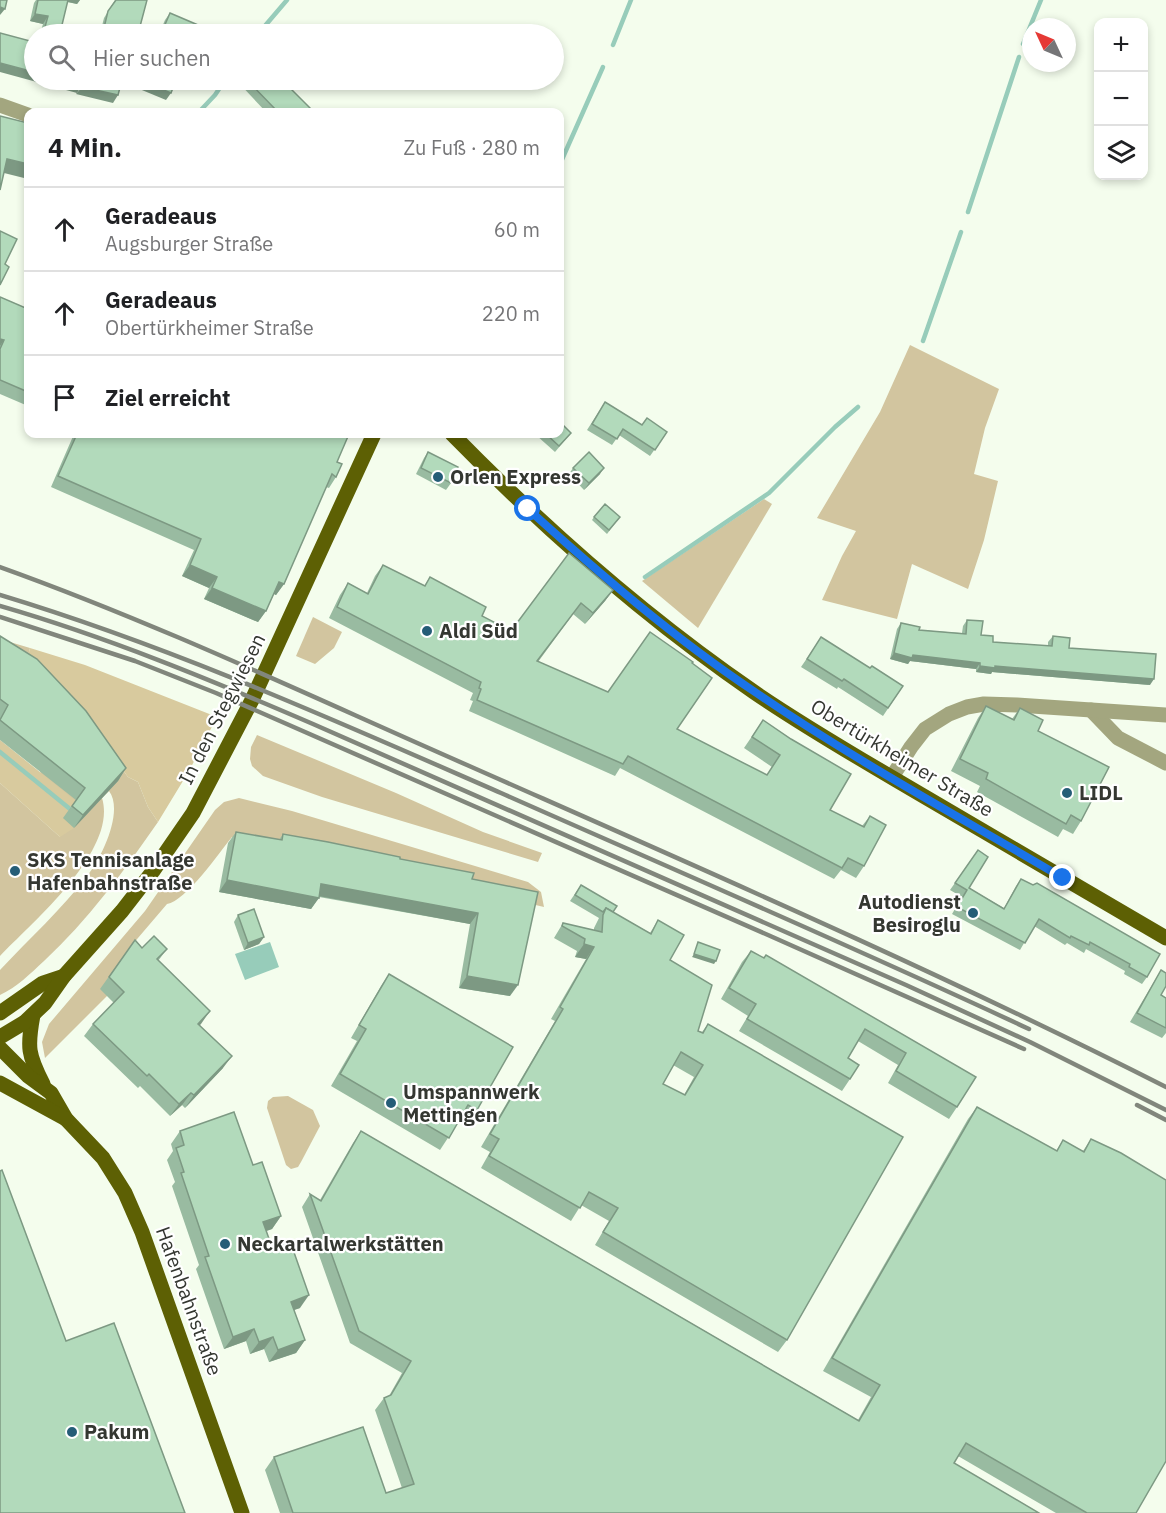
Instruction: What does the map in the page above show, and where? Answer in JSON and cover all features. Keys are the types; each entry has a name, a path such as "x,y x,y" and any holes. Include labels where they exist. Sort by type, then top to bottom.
{"main road":[{"name":"In den Stegwiesen","path":"0,1037 33,1015 50,997 64,976 104,934 153,871 199,803 277,647 372,438"},
{"name":"Obertürkheimer Straße","path":"456,438 535,516 685,642 754,692 807,727 1166,938"},
{"name":"In den Stegwiesen","path":"0,1013 42,983 64,976"},
{"name":"Hafenbahnstraße","path":"33,1015 29,1041 30,1056 45,1087"},
{"name":"Hafenbahnstraße","path":"0,1048 28,1076 45,1087 53,1096 66,1119 108,1165 136,1218 242,1513"},
{"name":"Hafenbahnstraße","path":"0,1083 66,1119"}],"street":[{"path":"0,105 24,114"},
{"path":"892,777 925,729 958,710 984,704 1166,715"},
{"path":"1091,710 1118,738 1166,763"}],"shaded area":[{"path":"910,345 999,389 985,428 974,474 998,481 984,540 968,589 912,564 897,619 822,600 856,531 817,518 880,412"},
{"path":"764,499 772,504 698,628 642,581"},
{"path":"313,617 342,632 334,648 315,664 296,656"},
{"path":"0,639 30,648 27,660 88,723 128,777 138,782 148,807 158,822 119,877 76,929 28,975 0,995 0,970 88,875 105,846 113,822 114,810 109,791 102,798 104,818 97,840 85,862 51,905 0,956 0,783 60,837"},
{"path":"30,648 85,665 217,717 189,771 158,822 148,807 138,782 128,777 88,723 27,660"},
{"path":"257,735 483,832 542,853 538,862 322,797 263,776 252,766 250,759 251,747"},
{"path":"0,740 76,801 63,818 74,828 60,837 0,783"},
{"path":"239,798 292,811 528,882 541,892 544,907 320,854 232,837 192,886 175,901 167,904 126,952 107,996 45,1058 42,1042 49,1024 145,911 215,810 224,802"},
{"path":"288,1096 313,1110 320,1126 298,1167 291,1169 286,1165 267,1108 268,1101 273,1097"}],"water":[{"path":"270,942 279,967 245,980 235,954"}],"building":[{"path":"0,0 7,0 5,9 0,7"},
{"path":"38,0 68,0 62,24 46,24 48,16 35,14"},
{"path":"116,0 147,0 141,24 105,24 108,11"},
{"path":"170,13 196,24 165,24"},
{"path":"0,33 24,39 24,69 0,63"},
{"path":"96,90 119,90 118,95"},
{"path":"257,90 292,90 310,108 274,108"},
{"path":"0,116 24,122 24,163 7,159 0,190"},
{"path":"0,231 17,239 5,264 9,267 0,285"},
{"path":"0,297 24,307 24,390 0,380 0,349 4,340 0,339"},
{"path":"605,402 642,425 647,418 667,432 655,450 623,429 617,439 592,424"},
{"path":"564,426 571,433 559,446 550,438 564,438"},
{"path":"75,438 347,438 337,462 342,464 336,477 332,474 284,584 279,582 266,611 212,588 217,577 190,565 201,539 58,476"},
{"path":"428,452 458,467 451,483 421,468"},
{"path":"589,452 604,468 589,483 573,468"},
{"path":"605,504 620,517 609,530 594,517"},
{"path":"569,553 613,590 593,613 581,603 537,661 608,692 650,632 712,678 677,729 767,775 780,755 752,737 763,720 851,774 830,810 864,827 870,816 886,825 864,866 848,858 842,868 628,756 623,764 477,700 481,682 337,607 348,583 368,594 383,565 425,586 430,577 486,607 482,616 511,631"},
{"path":"967,620 983,621 981,635 993,636 993,642 1052,646 1053,636 1070,638 1069,648 1156,654 1154,679 995,666 995,668 980,666 980,663 913,655 912,658 894,653 901,623 920,627 919,630 966,634"},
{"path":"0,636 37,659 86,711 126,768 83,815 72,806 85,788 0,720 8,705 0,699"},
{"path":"821,637 903,686 888,708 844,679 842,681 807,659"},
{"path":"986,706 1014,720 1020,708 1043,720 1038,731 1109,767 1081,821 1071,815 1066,824 986,779 988,773 960,759"},
{"path":"236,832 282,840 283,834 328,842 474,873 472,879 538,892 518,985 467,976 478,913 321,884 319,898 227,880"},
{"path":"978,850 988,857 969,888 1004,909 1021,879 1033,885 1037,883 1160,954 1147,977 1129,967 1130,964 1090,942 1089,945 1071,936 1070,938 1039,919 1025,943 957,907 967,890 955,883"},
{"path":"581,885 617,906 613,912 606,908 603,912 575,895"},
{"path":"606,908 651,934 658,920 684,935 670,960 712,985 698,1031 703,1033 708,1024 903,1137 787,1340 603,1232 618,1208 589,1192 580,1208 489,1156 499,1139 490,1134 563,1009 560,1007 594,947 584,944 585,939 562,926 563,923 602,932 603,915","holes":["681,1052 703,1065 685,1095 663,1084"]},
{"path":"254,909 264,937 248,943 238,915"},
{"path":"154,936 167,949 157,959 210,1011 198,1024 232,1056 194,1095 191,1093 179,1104 93,1024 124,992 109,977 135,940 142,948"},
{"path":"698,942 720,950 716,961 694,954"},
{"path":"751,951 764,958 766,955 976,1077 957,1107 896,1071 906,1053 865,1029 848,1058 859,1065 850,1079 747,1019 756,1004 729,988"},
{"path":"1161,970 1166,973 1166,986 1161,995 1166,998 1166,1028 1137,1013"},
{"path":"389,974 513,1047 477,1110 468,1105 449,1138 340,1074 366,1029 359,1025"},
{"path":"977,1107 1057,1151 1063,1140 1084,1152 1091,1139 1121,1153 1166,1180 1166,1461 1136,1513 1087,1513 966,1443 954,1463 1039,1513 293,1513 274,1457 363,1427 386,1493 414,1484 384,1398 391,1395 411,1361 359,1331 310,1194 321,1201 361,1131 859,1421 880,1385 832,1358"},
{"name":"Neckartalwerkstätten","path":"234,1112 253,1165 262,1162 281,1216 263,1222 272,1247 290,1241 309,1295 291,1302 305,1340 278,1350 273,1337 259,1342 254,1329 233,1337 205,1257 209,1256 181,1173 184,1172 176,1148 184,1145 180,1131"},
{"name":"Pakum","path":"2,1170 66,1341 114,1323 185,1513 0,1513 0,1171"}],"waterway":[{"path":"267,24 287,0"},
{"path":"613,45 631,0"},
{"path":"1034,18 1041,0"},
{"path":"968,212 1019,57"},
{"path":"564,155 603,67"},
{"path":"203,108 218,90"},
{"path":"923,341 961,232"},
{"path":"645,577 769,493 858,407"},
{"path":"0,752 70,809"}],"railway":[{"path":"0,567 177,637 731,882 993,1002 1166,1087"},
{"path":"0,595 128,638 315,712 765,909 1029,1029"},
{"path":"0,606 80,631 158,660 313,724 906,985 1030,1042 1166,1110"},
{"path":"0,617 135,661 216,693 1024,1049"},
{"path":"1137,1105 1166,1120"}],"place":[{"name":"Orlen Express","path":"438,477"},
{"name":"Aldi Süd","path":"427,631"},
{"name":"LIDL","path":"1067,793"},
{"name":"SKS Tennisanlage Hafenbahnstraße","path":"15,871"},
{"name":"Autodienst Besiroglu","path":"973,913"},
{"name":"Umspannwerk Mettingen","path":"391,1103"},
{"name":"Neckartalwerkstätten","path":"225,1244"},
{"name":"Pakum","path":"72,1432"}],"route":[{"path":"528,509 600,573 685,642 754,692 831,741 1063,878"}]}
